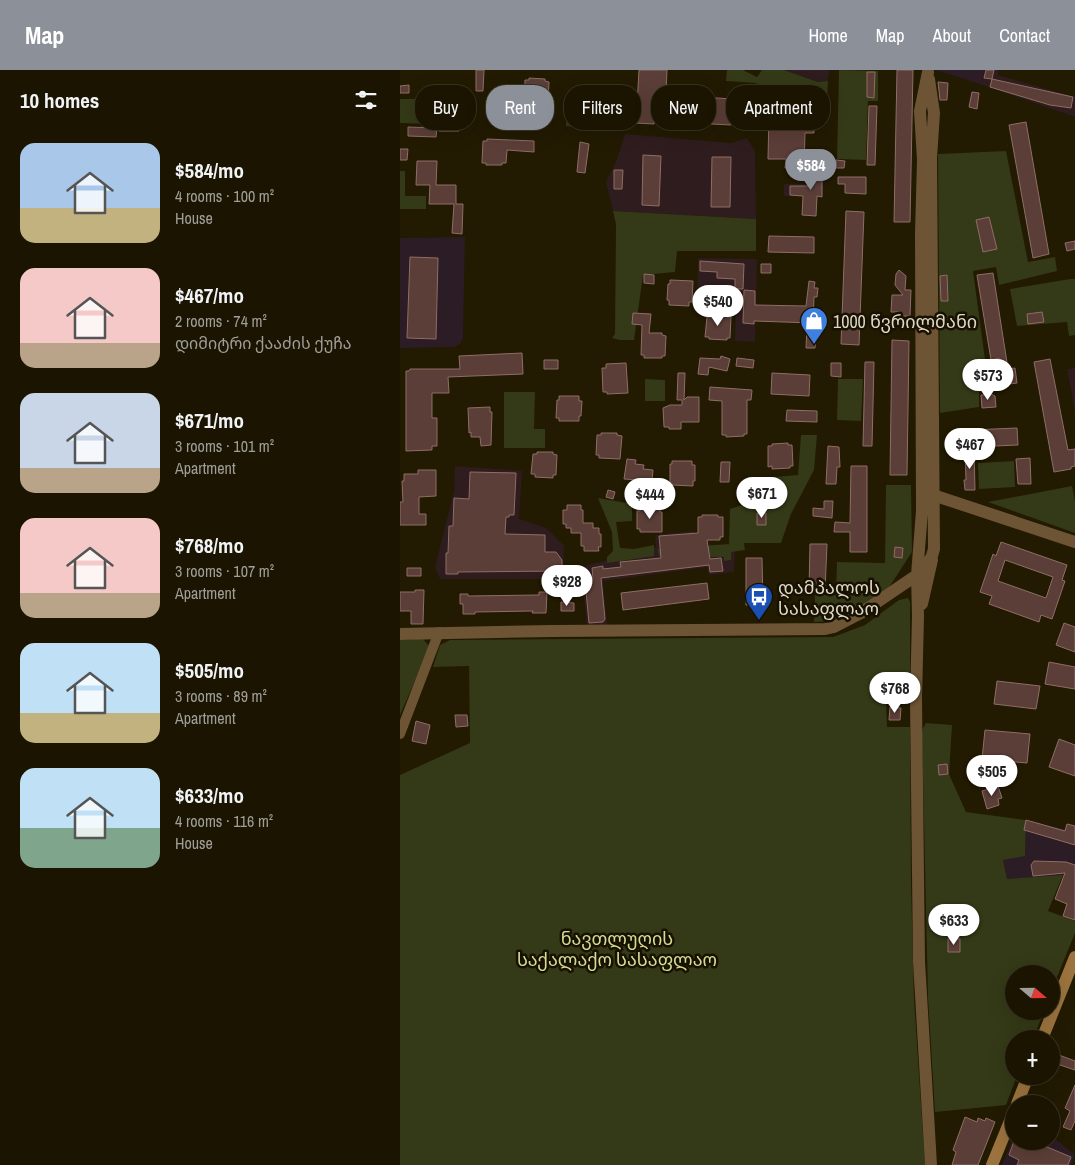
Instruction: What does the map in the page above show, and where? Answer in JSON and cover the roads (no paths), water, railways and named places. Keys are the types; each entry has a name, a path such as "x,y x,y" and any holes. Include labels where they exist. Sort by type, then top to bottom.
{"main road":[{"path":"1046,1030 1075,957"},
{"path":"992,1165 1005,1133"}],"street":[{"path":"918,616 926,590 932,556 927,495 931,158 934,113 928,71"},
{"path":"927,495 1075,542"},
{"path":"927,495 918,575 916,708 919,961 931,1165"},
{"path":"400,634 440,632 825,629 834,627 861,613 918,575 932,556"},
{"path":"918,575 926,590"},
{"path":"400,734 440,632"}],"place":[{"name":"1000 წვრილმანი","path":"814,345"},
{"name":"დამპალოს სასაფლაო","path":"759,621"}],"park label":[{"name":"ნავთლუღის საქალაქო სასაფლაო","path":"617,948"}]}
